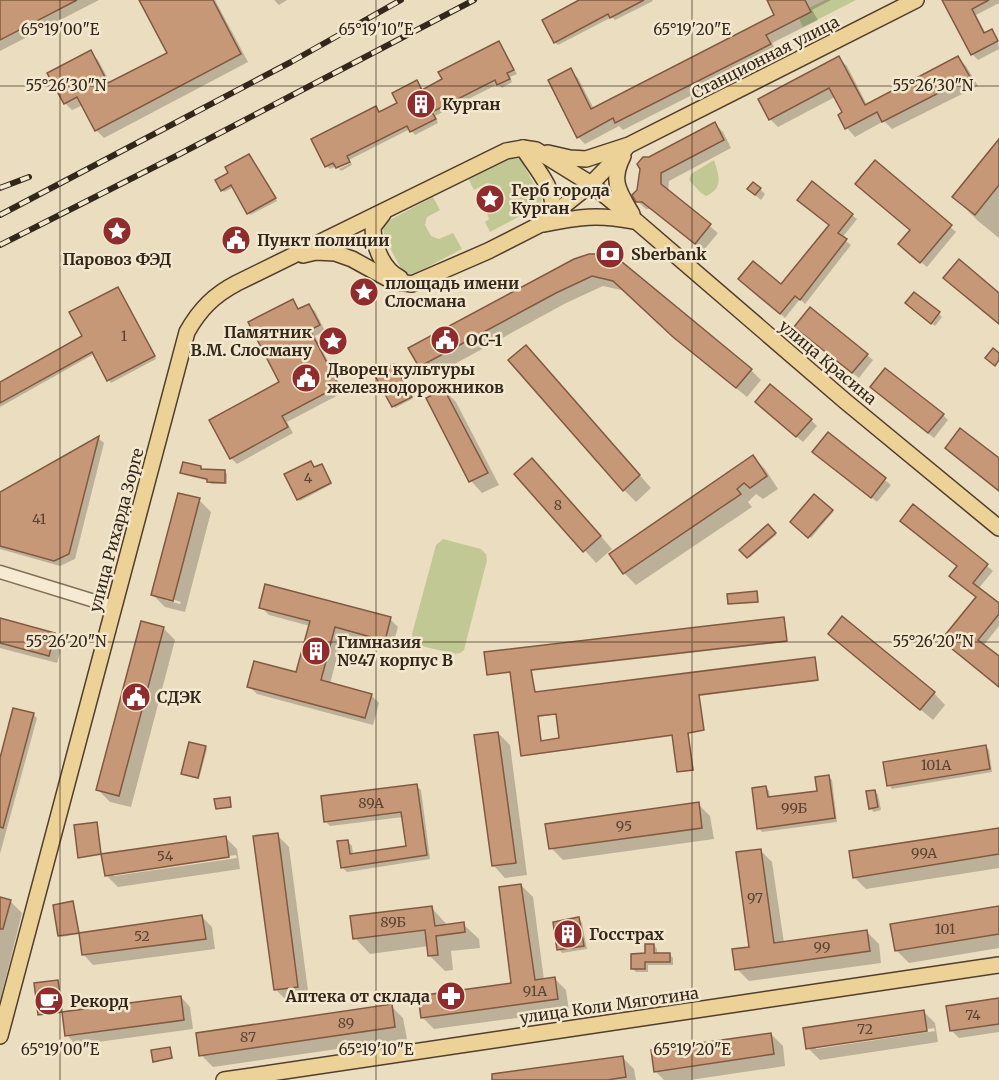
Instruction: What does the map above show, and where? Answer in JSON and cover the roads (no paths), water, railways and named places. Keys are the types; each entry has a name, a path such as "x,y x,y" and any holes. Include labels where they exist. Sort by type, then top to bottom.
{"main road":[{"name":"Станционная улица","path":"529,149 586,159 629,146 916,0"},
{"name":"Станционная улица","path":"412,284 541,224 591,184 629,146"},
{"path":"629,146 619,163 616,176 618,189 636,221"},
{"path":"529,149 552,198 551,209 541,224"},
{"path":"289,258 506,151 529,149 591,184"},
{"name":"улица Красина","path":"591,184 845,401 999,528"},
{"path":"385,212 373,227 373,240 387,268 394,275 412,284"},
{"path":"541,224 582,216 608,216 636,221"},
{"path":"289,258 316,252 335,253 352,259 392,281 412,284"},
{"name":"улица Рихарда Зорге","path":"0,1036 187,332 209,301 223,290 289,258"},
{"name":"улица Коли Мяготина","path":"224,1080 999,965"}],"street":[{"path":"0,572 114,607"}],"railway":[{"path":"0,215 291,62 401,0"},
{"path":"0,245 474,0"},
{"path":"0,188 29,177"}],"place":[{"name":"Курган","path":"421,104"},
{"name":"Герб города Курган","path":"490,199"},
{"name":"Паровоз ФЭД","path":"117,231"},
{"name":"Пункт полиции","path":"236,240"},
{"name":"Sberbank","path":"610,254"},
{"name":"площадь имени Слосмана","path":"364,292"},
{"name":"ОС-1","path":"445,340"},
{"name":"Памятник В.М. Слосману","path":"333,341"},
{"name":"Дворец культуры железнодорожников","path":"306,378"},
{"name":"Гимназия №47 корпус В","path":"316,651"},
{"name":"СДЭК","path":"136,697"},
{"name":"Госстрах","path":"568,934"},
{"name":"Аптека от склада","path":"451,996"},
{"name":"Рекорд","path":"49,1001"}]}
